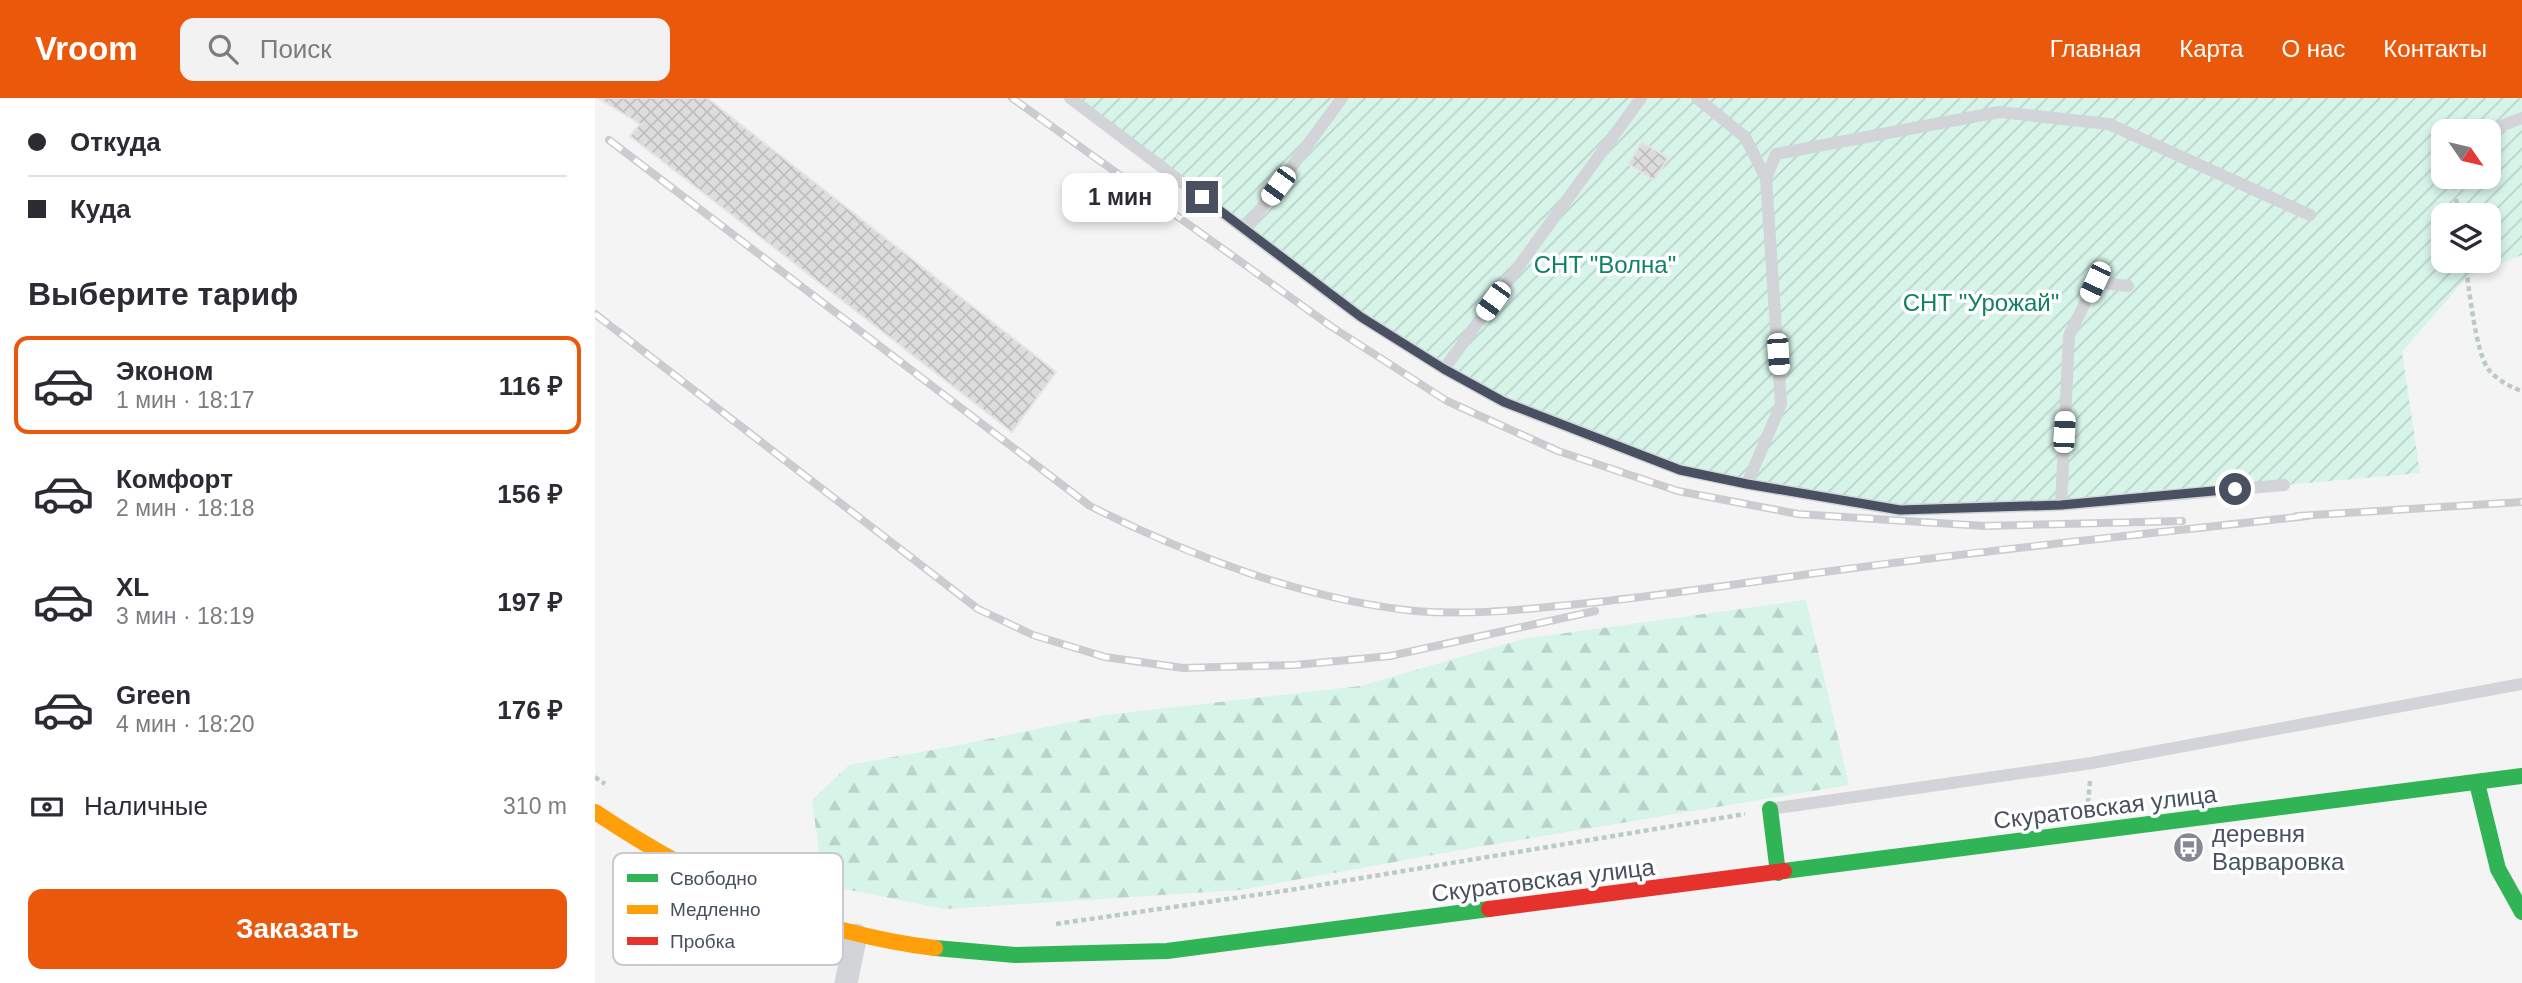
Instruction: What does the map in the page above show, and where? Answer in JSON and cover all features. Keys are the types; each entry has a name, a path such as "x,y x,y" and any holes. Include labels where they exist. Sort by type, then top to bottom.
{"street":[{"name":"Скуратовская улица","path":"843,931 965,952 1062,954 1167,951 2522,776"},
{"path":"2477,783 2498,869 2522,912"},
{"path":"1770,809 1778,873"},
{"name":"Скуратовская улица","path":"595,812 660,853"},
{"path":"846,983 856,935"}],"lane":[{"path":"1070,98 1361,317 1444,369 1504,402 1680,470 1900,510 2061,505 2284,485"},
{"path":"1246,229 1342,98"},
{"path":"1444,369 1641,98"},
{"path":"1697,98 1745,137 1766,178 1781,404 1747,484"},
{"path":"1766,178 1776,154 1999,112 2109,124 2310,215"},
{"path":"2501,126 2522,118"},
{"path":"2061,505 2069,336 2095,282 2128,286"},
{"path":"1770,809 2092,762 2522,684"}],"path":[{"path":"2467,273 2475,328 2488,369 2515,389 2522,391"},
{"path":"2087,810 2092,762"},
{"path":"595,778 606,785"},
{"path":"1051,925 1290,890 1770,809"}],"green space":[{"name":"СНТ \"Урожай\"","path":"1070,98 2522,98 2522,255 2501,263 2501,203 2431,203 2431,273 2477,273 2467,277 2402,352 2420,473 2061,505 1900,510 1680,470 1504,402 1361,317"},
{"path":"1806,600 1849,785 1240,890 944,909 845,889 843,853 819,851 812,800 849,765 1106,715 1360,686 1523,639"}],"building":[{"path":"598,98 707,98 1056,372 1012,432 630,136 640,124"},
{"path":"1642,142 1668,158 1654,180 1628,164"}],"railway":[{"path":"1012,98 1332,327 1447,401 1558,451 1678,491 1798,514 1984,526 2182,521"},
{"path":"609,140 1090,506 1207,558 1248,573 1332,597 1415,611 1522,609 1658,595 1945,556 2307,516"},
{"path":"595,314 978,609 1033,635 1105,657 1183,668 1295,665 1390,656 1595,611"},
{"path":"2297,516 2522,502"}],"traffic: fast":[{"path":"1784,871 2522,776"},
{"path":"2477,783 2498,869 2522,912"},
{"path":"1770,809 1778,873"},
{"path":"935,948 1015,955 1167,951 1489,909"}],"traffic: slow":[{"path":"595,812 661,853"},
{"path":"843,930 935,948"}],"traffic: jam":[{"path":"1489,909 1784,871"}],"place":[{"name":"деревня Варваровка","path":"2189,847"}],"route":[{"path":"1202,197 1361,317 1444,369 1504,402 1680,470 1900,510 2061,505 2235,489"}],"park label":[{"name":"СНТ \"Волна\"","path":"1605,264"}]}
